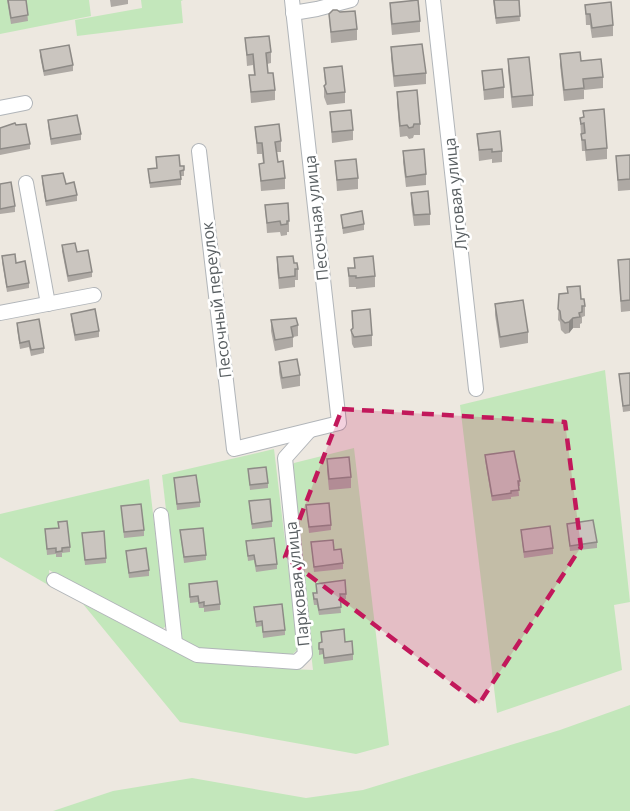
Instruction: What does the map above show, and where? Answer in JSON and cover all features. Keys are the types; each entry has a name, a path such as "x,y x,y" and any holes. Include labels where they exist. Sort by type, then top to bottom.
{"street":[{"path":"293,6 317,9 351,0"},
{"name":"Луговая улица","path":"434,0 476,389"},
{"name":"Песочная улица","path":"293,6 339,423 309,430"},
{"path":"0,108 25,103"},
{"name":"Песочный переулок","path":"199,151 234,449 309,430"},
{"path":"26,183 48,304"},
{"path":"0,313 94,295"},
{"name":"Парковая улица","path":"54,580 197,655 297,662 305,654 285,458 309,430"},
{"path":"161,515 175,643"}],"highlighted area":[{"path":"342,409 565,422 581,547 479,704 285,557"}],"green space":[{"path":"0,0 89,0 91,16 0,34"},
{"path":"141,0 183,0 181,1 183,23 77,36 75,20 142,8"},
{"path":"605,370 630,602 614,605 622,670 497,713 460,405"},
{"path":"354,448 389,745 356,754 180,722 83,604 194,661 313,670 290,468 294,463"},
{"path":"274,449 298,649 292,655 266,655 198,648 181,640 162,475"},
{"path":"149,479 166,626 161,630 49,570 50,586 0,557 0,514"},
{"path":"630,705 630,811 53,811 113,791 192,778 306,798 363,790 560,730"}],"building":[{"path":"8,0 26,0 28,15 11,18"},
{"path":"418,0 420,21 392,24 390,3"},
{"path":"494,0 519,0 520,16 496,18"},
{"path":"611,2 613,25 592,28 590,14 586,14 585,5"},
{"path":"333,10 355,11 357,29 331,32 329,14"},
{"path":"269,36 271,52 266,53 268,73 273,73 275,90 251,92 249,75 255,75 253,54 247,55 245,38"},
{"path":"422,44 426,73 394,76 391,47"},
{"path":"69,45 73,65 44,71 40,50"},
{"path":"580,52 581,61 601,59 603,77 583,79 584,88 564,90 560,54"},
{"path":"529,57 533,95 512,97 508,59"},
{"path":"342,66 345,92 327,94 324,86 326,84 324,68"},
{"path":"502,69 504,87 484,90 482,71"},
{"path":"417,90 420,124 414,124 409,128 407,125 400,126 397,92"},
{"path":"604,109 607,148 586,150 585,140 582,140 581,134 585,133 584,123 581,124 580,118 584,117 583,111"},
{"path":"351,110 353,130 332,132 330,112"},
{"path":"77,115 81,134 51,139 48,120"},
{"path":"15,123 16,125 26,124 30,144 0,149 0,128"},
{"path":"279,124 281,141 275,142 278,162 283,161 285,178 261,181 259,164 264,163 262,143 257,143 255,127"},
{"path":"500,131 502,151 479,150 477,134"},
{"path":"424,149 426,174 406,177 403,151"},
{"path":"179,155 180,166 184,166 184,170 180,171 181,179 150,183 148,169 157,168 156,157"},
{"path":"630,155 630,179 618,180 616,156"},
{"path":"356,159 358,178 337,180 335,161"},
{"path":"63,173 66,184 74,182 77,195 46,201 42,176"},
{"path":"11,182 15,206 0,209 0,184"},
{"path":"428,191 430,214 414,215 411,193"},
{"path":"288,203 289,221 287,224 281,225 280,221 267,223 265,205"},
{"path":"362,211 364,224 343,228 341,215"},
{"path":"75,243 77,252 88,250 92,272 68,276 62,245"},
{"path":"15,254 16,263 25,261 29,283 7,287 2,256"},
{"path":"293,256 298,269 295,269 295,276 279,278 277,257"},
{"path":"373,256 375,276 356,278 356,276 349,276 348,268 355,268 354,258"},
{"path":"630,259 630,300 621,301 618,260"},
{"path":"580,286 581,299 584,299 585,306 582,306 580,317 565,323 558,309 559,294 568,293 567,287"},
{"path":"523,300 528,332 500,337 495,304"},
{"path":"95,309 99,331 75,335 71,314"},
{"path":"370,309 372,335 354,337 351,330 353,328 352,311"},
{"path":"296,318 298,325 291,327 293,337 275,340 271,320"},
{"path":"39,319 44,348 31,350 29,341 20,343 17,323"},
{"path":"297,359 300,375 282,378 279,362"},
{"path":"630,373 630,405 623,406 619,374"},
{"path":"514,451 520,481 518,481 519,490 492,496 485,455"},
{"path":"349,457 351,477 329,479 327,459"},
{"path":"266,467 268,483 250,485 248,469"},
{"path":"196,475 200,502 177,504 174,478"},
{"path":"270,499 272,521 252,524 249,501"},
{"path":"329,503 331,525 309,527 306,505"},
{"path":"141,504 144,530 124,532 121,506"},
{"path":"593,520 597,542 570,546 567,524"},
{"path":"67,521 70,547 56,552 56,548 47,549 45,529 59,528 58,522"},
{"path":"550,526 553,548 524,552 521,530"},
{"path":"203,528 206,555 184,557 180,530"},
{"path":"104,531 106,558 85,560 82,533"},
{"path":"274,538 277,564 256,566 254,555 248,556 246,541"},
{"path":"333,540 334,550 341,549 343,563 314,567 311,542"},
{"path":"146,548 149,570 129,573 126,551"},
{"path":"345,580 346,594 340,594 341,607 319,610 313,593 317,593 316,584"},
{"path":"217,581 220,604 204,606 204,602 199,603 198,596 190,597 189,584"},
{"path":"282,604 285,630 263,632 262,621 256,622 254,607"},
{"path":"344,629 345,642 352,641 353,654 324,658 323,649 319,649 319,643 322,642 321,632"}]}
